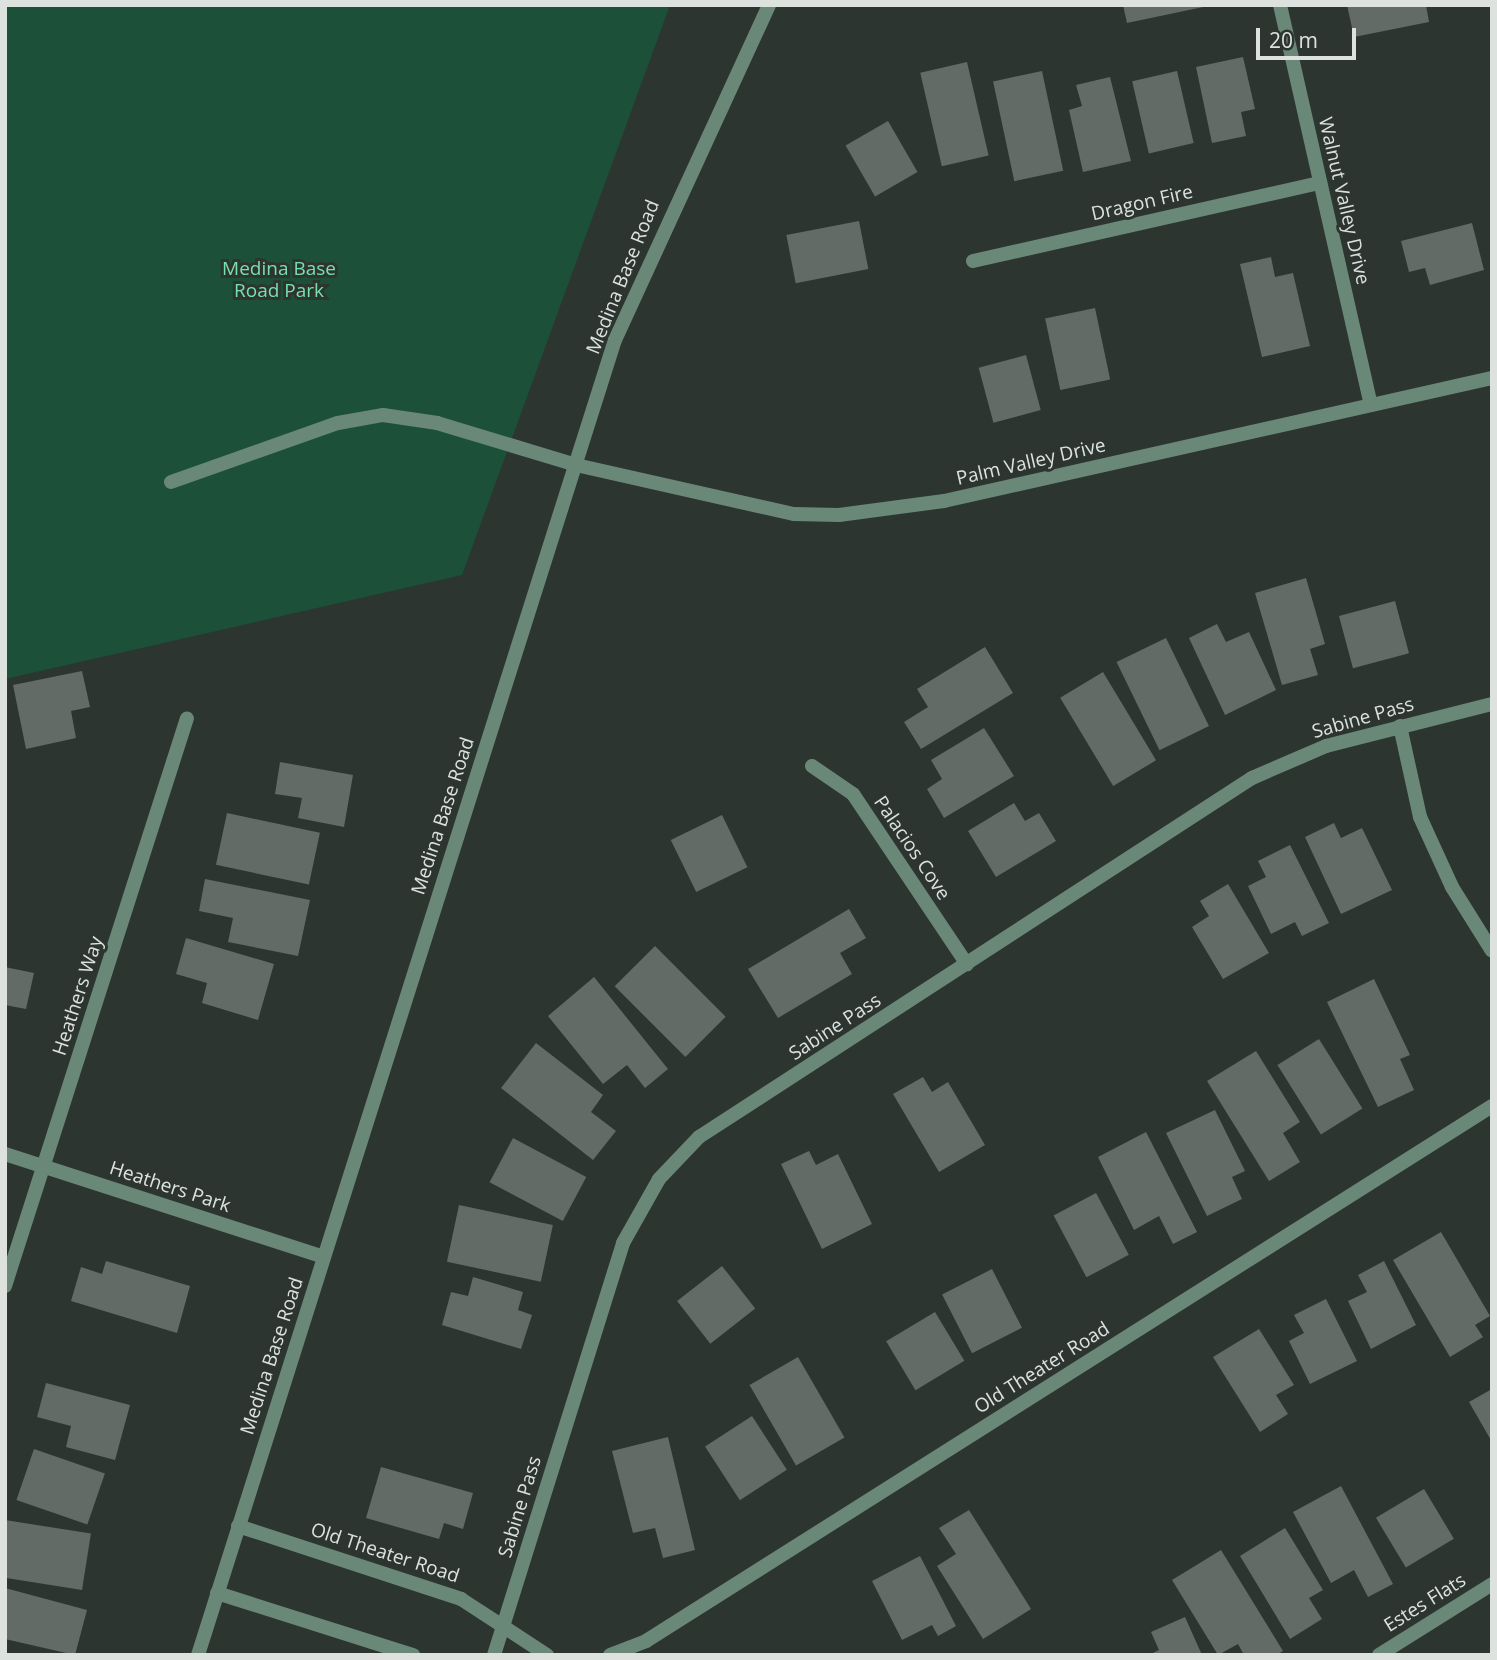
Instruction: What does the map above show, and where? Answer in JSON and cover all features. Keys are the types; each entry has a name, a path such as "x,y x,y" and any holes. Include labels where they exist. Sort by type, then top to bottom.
{"street":[{"name":"Medina Base Road","path":"198,1655 615,340 654,246 769,5"},
{"name":"Walnut Valley Drive","path":"1280,5 1371,405"},
{"name":"Dragon Fire","path":"973,261 1320,183"},
{"name":"Palm Valley Drive","path":"172,482 338,423 383,415 438,423 576,465 794,514 839,515 944,501 1492,378"},
{"name":"Sabine Pass","path":"494,1655 623,1243 659,1179 699,1137 1252,778 1326,746 1492,704"},
{"name":"Heathers Way","path":"5,1286 187,718"},
{"path":"1400,726 1420,817 1452,887 1492,951"},
{"name":"Palacios Cove","path":"812,766 853,794 967,964"},
{"name":"Old Theater Road","path":"610,1655 646,1642 1492,1106"},
{"name":"Heathers Park","path":"5,1154 323,1257"},
{"name":"Old Theater Road","path":"238,1526 461,1599 547,1655"},
{"name":"Estes Flats","path":"1379,1655 1492,1584"},
{"path":"217,1593 413,1655"}],"green space":[{"name":"Medina Base Road Park","path":"5,5 670,5 462,575 5,679"}],"building":[{"path":"1123,5 1208,5 1208,6 1127,23"},
{"path":"1347,5 1426,5 1429,22 1354,37"},
{"path":"1243,57 1255,109 1241,112 1246,136 1212,143 1196,67"},
{"path":"967,62 989,156 942,166 920,73"},
{"path":"1042,71 1063,171 1014,181 993,81"},
{"path":"1177,71 1194,143 1149,153 1132,81"},
{"path":"1110,77 1131,161 1083,172 1069,110 1082,106 1076,85"},
{"path":"888,121 918,172 875,197 846,146"},
{"path":"859,221 868,269 796,283 786,235"},
{"path":"1472,223 1484,270 1430,285 1425,268 1409,272 1401,241"},
{"path":"1271,257 1275,277 1293,273 1310,346 1262,357 1240,264"},
{"path":"1095,308 1110,379 1060,390 1045,319"},
{"path":"1026,355 1041,410 993,423 979,368"},
{"path":"1306,578 1325,644 1310,649 1318,675 1282,685 1255,593"},
{"path":"1395,601 1409,653 1353,668 1339,616"},
{"path":"1217,624 1226,642 1249,632 1276,690 1225,715 1189,638"},
{"path":"1166,638 1209,726 1160,750 1117,662"},
{"path":"985,647 1013,693 921,749 904,722 928,707 917,689"},
{"path":"82,671 90,707 71,711 76,738 26,749 13,685"},
{"path":"1103,672 1156,760 1113,786 1060,698"},
{"path":"984,728 1014,776 944,818 927,789 942,779 931,760"},
{"path":"280,762 353,775 344,827 298,818 302,798 275,794"},
{"path":"1014,803 1025,821 1039,813 1056,841 996,877 968,831"},
{"path":"227,813 320,833 309,885 216,865"},
{"path":"722,815 747,867 696,892 671,840"},
{"path":"1334,823 1341,838 1362,828 1392,890 1341,914 1305,837"},
{"path":"1290,845 1329,923 1302,936 1295,922 1271,934 1248,886 1266,877 1258,861"},
{"path":"205,879 310,900 298,956 228,942 233,918 199,911"},
{"path":"1228,884 1269,953 1223,979 1192,927 1209,916 1200,901"},
{"path":"849,909 866,938 840,953 852,974 778,1018 748,969"},
{"path":"186,938 274,964 258,1020 202,1003 207,983 176,974"},
{"path":"655,946 726,1017 685,1057 615,986"},
{"path":"5,967 34,973 26,1009 5,1005"},
{"path":"594,977 668,1069 645,1088 627,1065 603,1084 548,1016"},
{"path":"1374,979 1410,1055 1400,1059 1414,1090 1378,1107 1327,1002"},
{"path":"1319,1039 1362,1109 1321,1135 1277,1065"},
{"path":"536,1043 603,1095 591,1112 616,1131 593,1160 501,1088"},
{"path":"1256,1051 1300,1122 1283,1133 1300,1162 1269,1181 1207,1081"},
{"path":"923,1077 932,1092 948,1082 985,1145 939,1172 893,1094"},
{"path":"1215,1110 1245,1171 1232,1177 1242,1199 1207,1216 1166,1133"},
{"path":"1146,1132 1197,1232 1173,1244 1159,1216 1134,1230 1098,1157"},
{"path":"513,1138 586,1177 563,1221 490,1182"},
{"path":"809,1151 816,1165 838,1154 872,1224 822,1249 781,1164"},
{"path":"1096,1193 1129,1255 1086,1277 1054,1216"},
{"path":"459,1205 553,1225 541,1282 447,1262"},
{"path":"1441,1232 1490,1316 1475,1325 1483,1337 1450,1357 1393,1260"},
{"path":"106,1261 190,1286 177,1333 71,1301 81,1267 102,1274"},
{"path":"1384,1261 1416,1325 1371,1349 1348,1301 1367,1292 1358,1275"},
{"path":"722,1266 755,1309 710,1344 677,1301"},
{"path":"992,1269 1022,1328 972,1353 942,1294"},
{"path":"473,1277 523,1292 518,1310 532,1315 521,1349 442,1325 451,1292 468,1296"},
{"path":"1326,1299 1357,1361 1310,1384 1289,1341 1304,1333 1294,1315"},
{"path":"935,1312 964,1361 915,1390 886,1341"},
{"path":"1259,1329 1294,1385 1276,1395 1288,1414 1260,1432 1213,1357"},
{"path":"798,1357 845,1438 796,1466 750,1385"},
{"path":"46,1383 130,1405 115,1460 66,1447 71,1426 37,1417"},
{"path":"1492,1389 1492,1442 1469,1402"},
{"path":"752,1416 787,1470 740,1500 705,1446"},
{"path":"668,1437 695,1550 663,1558 655,1528 633,1533 612,1451"},
{"path":"34,1449 105,1473 87,1524 16,1500"},
{"path":"381,1467 473,1493 463,1529 444,1523 439,1539 366,1518"},
{"path":"1341,1486 1393,1584 1368,1597 1354,1570 1331,1583 1293,1512"},
{"path":"1424,1489 1454,1539 1406,1568 1376,1518"},
{"path":"969,1510 1031,1609 983,1639 937,1566 956,1554 939,1528"},
{"path":"5,1520 91,1534 82,1590 5,1578"},
{"path":"1285,1528 1323,1590 1309,1598 1322,1619 1290,1639 1240,1556"},
{"path":"1221,1550 1283,1651 1276,1655 1244,1655 1238,1644 1218,1655 1172,1580"},
{"path":"920,1556 956,1626 938,1636 932,1625 902,1640 872,1581"},
{"path":"5,1588 87,1610 75,1655 5,1639"},
{"path":"1185,1617 1202,1655 1149,1655 1159,1650 1151,1632"}]}
